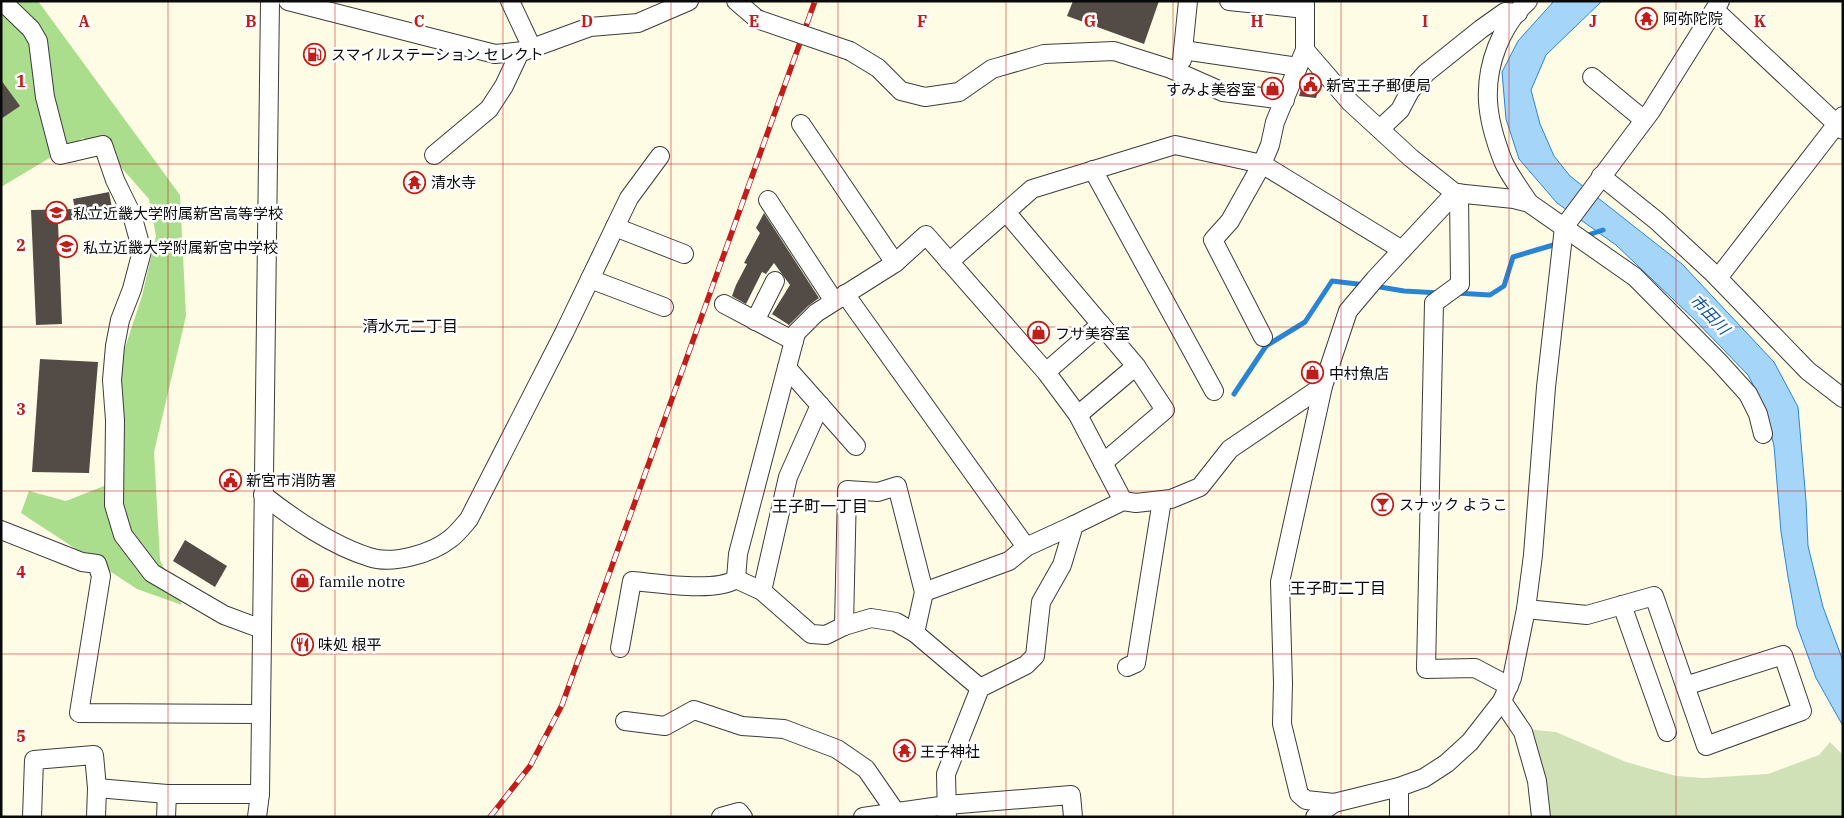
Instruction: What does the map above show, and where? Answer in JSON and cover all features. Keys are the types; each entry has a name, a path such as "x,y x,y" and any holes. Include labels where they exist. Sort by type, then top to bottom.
{"street":[{"path":"2,1 31,29 38,41 45,97 60,155 103,145 115,180 132,215 142,251 132,289 120,320 115,346 112,380 115,420 114,504 123,535 152,573 224,615 262,629"},
{"path":"257,817 260,794 270,1"},
{"path":"288,1 495,54 526,50 590,27 638,23 689,1"},
{"path":"434,156 489,108 526,50 510,1"},
{"path":"736,1 757,19 850,51 878,68 901,91 925,97 959,92 992,69 1044,54 1114,51 1131,55 1223,92 1285,100"},
{"path":"1180,74 1188,1"},
{"path":"1230,1 1305,5 1305,50 1275,122 1270,145 1262,164 1230,220 1213,240 1263,338"},
{"path":"1457,193 1402,250 1348,311 1323,386 1280,582 1283,683 1282,724 1299,794 1306,800 1334,802 1399,788 1424,778 1447,763 1470,742 1505,694 1512,678 1526,609 1533,555 1546,387 1564,227 1597,180 1644,120 1717,6 1841,124 1718,278"},
{"path":"1380,129 1400,110 1410,91 1426,73 1480,28 1505,12 1523,7"},
{"path":"1523,7 1502,34 1491,65 1488,101 1494,132 1504,162 1529,203"},
{"path":"1183,50 1298,68"},
{"path":"1305,50 1350,102 1411,158 1457,193 1529,203 1635,277 1720,362 1748,394 1758,414 1763,434"},
{"path":"1592,77 1644,120"},
{"path":"801,124 895,263"},
{"path":"949,262 1032,189 1175,145 1262,164 1402,250"},
{"path":"264,495 307,526 338,544 371,558 398,559 422,554 450,539 469,519 630,198 660,156"},
{"path":"1093,170 1214,390"},
{"path":"1597,180 1657,221 1718,278 1808,371 1843,398"},
{"path":"1457,193 1460,284 1434,303 1426,668 1475,668 1505,694 1523,732 1537,782 1541,817"},
{"path":"768,200 1026,547"},
{"path":"1006,212 1136,366 1165,410 1103,463"},
{"path":"616,227 684,254"},
{"path":"620,648 632,581 689,586 729,584 736,579 738,554 796,333 816,313 895,263 926,235 1046,372 1078,416 1123,501"},
{"path":"590,279 664,307"},
{"path":"755,320 775,281"},
{"path":"724,304 794,341"},
{"path":"1046,372 1101,324"},
{"path":"1078,416 1136,366"},
{"path":"786,368 856,446"},
{"path":"924,592 1009,561 1026,547 1123,501 1136,503 1172,499 1200,488 1230,449 1323,386"},
{"path":"762,591 788,477 820,406"},
{"path":"844,626 846,490 878,492 897,486 924,592 915,633"},
{"path":"1127,667 1136,663 1162,500"},
{"path":"947,811 946,774 980,688 1026,665 1035,656 1041,602 1062,565 1074,525"},
{"path":"1,530 82,562 97,564 102,576 79,713 261,714"},
{"path":"736,579 762,591 811,634 826,635 844,626 871,618 896,622 915,633 980,688"},
{"path":"1526,609 1587,615 1654,596 1685,686 1706,746 1802,711 1783,655 1685,686"},
{"path":"1622,605 1667,732"},
{"path":"626,721 665,726 694,710 742,726 784,729 837,749 866,769 895,811"},
{"path":"32,817 34,760 94,755 97,788 96,817"},
{"path":"97,788 167,794 260,794"},
{"path":"1399,788 1399,817"},
{"path":"166,817 167,794"},
{"path":"863,817 895,811 947,811 1071,795 1073,817"},
{"path":"1315,817 1334,802"},
{"path":"721,817 740,812 742,817"}],"green space":[{"path":"1,1 38,1 180,195 186,316 154,452 160,560 182,605 137,589 21,513 29,491 66,501 109,484 119,366 142,296 156,236 149,199 112,157 83,138 1,187"},
{"path":"1526,729 1556,732 1626,762 1676,776 1704,778 1768,774 1819,755 1830,742 1843,755 1843,817 1550,817"}],"water":[{"name":"市田川","path":"1554,1 1602,1 1546,55 1531,90 1540,124 1554,156 1570,176 1682,264 1774,362 1798,407 1808,546 1823,607 1843,661 1843,726 1816,678 1797,626 1781,532 1774,446 1764,406 1748,375 1694,319 1616,245 1557,203 1519,159 1506,119 1502,72 1518,41"}],"building":[{"path":"1073,1 1159,1 1144,44 1067,16"},
{"path":"1306,74 1315,78 1320,84 1316,98 1299,96"},
{"path":"1,80 20,106 1,119"},
{"path":"109,192 113,213 58,222 62,324 36,325 31,210 75,209 73,199"},
{"path":"764,213 819,298 789,325 772,314 790,285 774,263 766,274 762,272 746,304 732,296 747,264 744,263 760,233 756,228"},
{"path":"40,359 98,362 89,473 32,472"},
{"path":"185,540 227,566 215,587 173,561"}],"waterway":[{"path":"1585,236 1603,230"},
{"path":"1456,293 1490,295 1504,286 1513,257 1560,243"},
{"path":"1234,394 1266,346 1305,322 1332,281 1366,285"},
{"path":"1374,286 1404,291 1440,293"}],"railway":[{"path":"490,817 530,766 562,705 815,1"}],"place":[{"name":"阿弥陀院","path":"1647,18"},
{"name":"スマイルステーション セレクト","path":"315,54"},
{"name":"新宮王子郵便局","path":"1310,85"},
{"name":"すみよ美容室","path":"1272,89"},
{"name":"清水寺","path":"415,182"},
{"name":"私立近畿大学附属新宮高等学校","path":"57,213"},
{"name":"私立近畿大学附属新宮中学校","path":"67,247"},
{"name":"フサ美容室","path":"1039,333"},
{"name":"中村魚店","path":"1313,373"},
{"name":"新宮市消防署","path":"230,480"},
{"name":"スナック ようこ","path":"1383,504"},
{"name":"famile notre","path":"303,581"},
{"name":"味処 根平","path":"302,644"},
{"name":"王子神社","path":"904,751"}],"district":[{"name":"清水元二丁目","path":"410,326"},
{"name":"王子町一丁目","path":"820,506"},
{"name":"王子町二丁目","path":"1338,588"}]}
